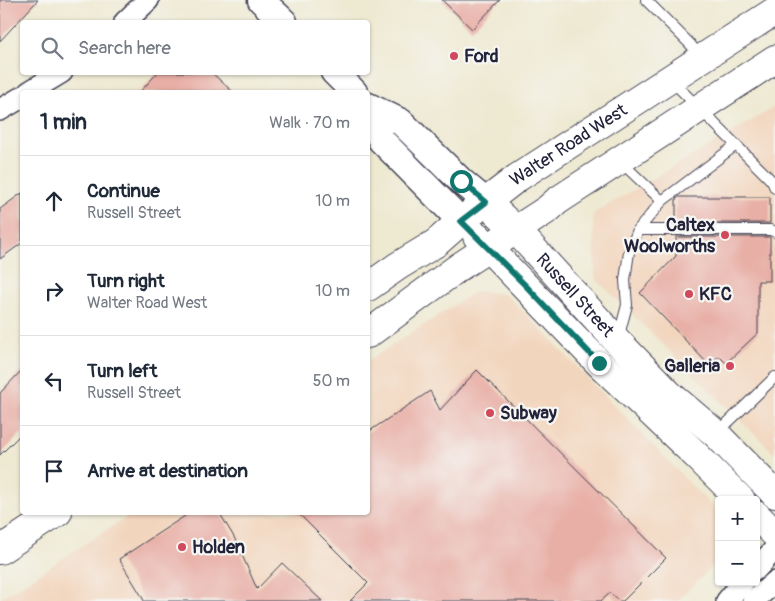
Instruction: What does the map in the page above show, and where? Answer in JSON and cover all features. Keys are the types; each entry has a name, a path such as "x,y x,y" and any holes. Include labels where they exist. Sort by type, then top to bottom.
{"main road":[{"name":"Walter Road West","path":"370,286 436,243 461,221 517,178 775,11"},
{"path":"370,333 459,267 775,59"},
{"name":"Russell Street","path":"486,202 516,230 618,342 670,395 706,444 738,496"},
{"name":"Russell Street","path":"461,221 599,363 775,494"},
{"path":"0,550 53,515"},
{"path":"760,519 775,534"}],"street":[{"path":"128,20 148,0"},
{"path":"261,0 282,20"},
{"path":"32,90 57,75"},
{"name":"Russell Street","path":"337,75 351,90"},
{"path":"0,110 20,97"},
{"name":"Russell Street","path":"370,106 401,122 461,181 486,202"},
{"name":"Russell Street","path":"370,117 381,140 461,221"},
{"path":"760,565 775,549"},
{"path":"754,601 775,582"},
{"path":"727,601 740,586"}],"lane":[{"path":"646,0 691,45 701,59"},
{"path":"670,79 772,181 775,188"},
{"path":"618,342 627,305 626,280 629,252 638,230 662,201 736,145"},
{"path":"619,160 662,201"},
{"path":"638,230 771,230 775,232"},
{"path":"706,444 775,377"}],"shaded area":[{"name":"Galleria","path":"775,107 775,454 595,278 593,214"},
{"path":"476,291 505,294 715,510 715,564 677,601 0,601 0,599 130,515 370,515 370,360"}],"building":[{"path":"0,0 38,0 0,41"},
{"path":"442,0 500,0 472,29"},
{"path":"155,75 214,75 231,90 142,90"},
{"path":"20,194 20,244 0,259 0,209"},
{"path":"679,197 770,197 770,223 676,223 676,199"},
{"path":"676,237 770,237 770,281 758,281 758,333 726,363 719,356 709,365 640,293 676,256"},
{"path":"477,370 666,558 623,601 619,601 610,593 601,601 350,601 368,583 300,515 370,515 370,431 430,391 440,410"},
{"path":"20,372 20,435 0,455 0,393"},
{"path":"186,515 221,515 234,537 257,589 282,563 322,601 144,601 119,559"}],"place":[{"name":"Ford","path":"454,56"},
{"name":"Caltex Woolworths","path":"725,235"},
{"name":"KFC","path":"689,294"},
{"name":"Galleria","path":"730,366"},
{"name":"Subway","path":"490,413"},
{"name":"Holden","path":"182,547"}],"route":[{"path":"461,181 486,202 461,221 599,363"}]}
